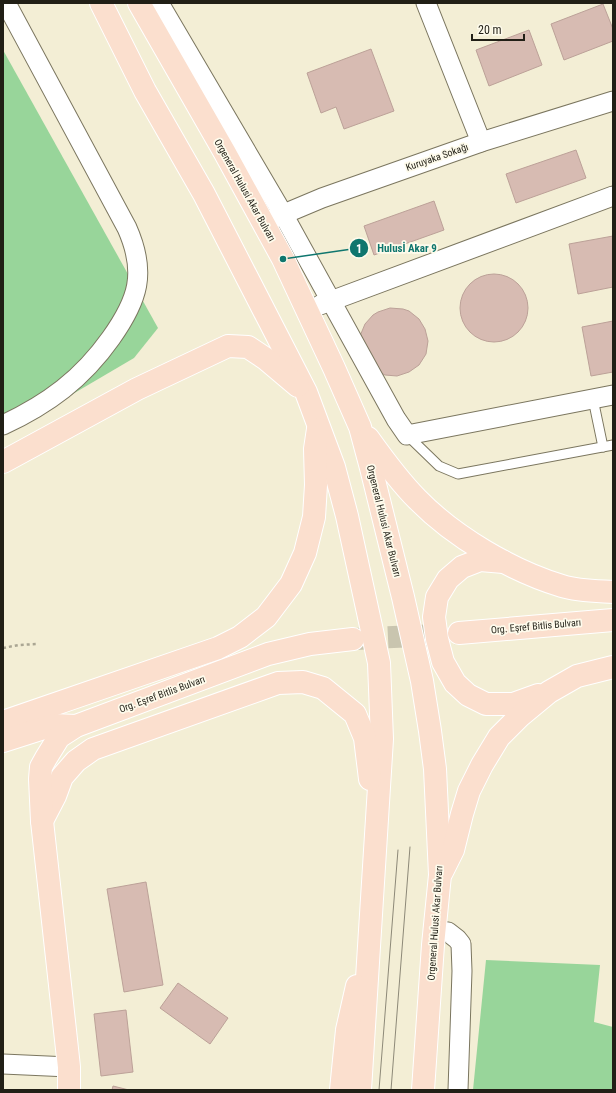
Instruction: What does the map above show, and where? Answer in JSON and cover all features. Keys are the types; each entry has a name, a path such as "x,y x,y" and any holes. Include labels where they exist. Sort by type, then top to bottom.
{"main road":[{"path":"102,3 145,90 204,194 306,392 334,467 343,502 379,663 382,739 360,1090"},
{"name":"Orgeneral Hulusi Akar Bulvarı","path":"154,5 225,153 283,259 360,427 403,597 422,681 430,730 434,769 440,875 434,938 424,1090"},
{"path":"3,462 137,389 228,346 248,347 266,359 306,392"},
{"path":"3,722 218,648 240,637 266,617 291,584 305,553 314,517 316,485 315,449 319,424"},
{"path":"360,427 391,469 417,500 454,531 504,562 535,576 563,586 588,591 613,592"},
{"path":"504,562 480,560 462,567 448,579 437,597 434,617 436,639 442,662 455,683 468,695 486,704 513,704 549,692"},
{"name":"Org. Eşref Bitlis Bulvarı","path":"459,633 613,620"},
{"name":"Org. Eşref Bitlis Bulvarı","path":"69,1090 69,1067 42,821 40,788 41,767 59,737 76,726 268,654 310,644 354,639"},
{"path":"440,875 453,850 469,791 482,765 499,737 520,716 549,692 577,676 613,667"},
{"path":"42,821 55,796 62,777 76,761 93,748 278,683 303,682 323,688 355,714 365,738 376,834"},
{"path":"3,742 53,725 76,726"},
{"path":"341,1090 346,1030 371,929"},
{"path":"434,938 439,1027 436,1090"}],"street":[{"path":"3,425 44,404 76,379 91,364 116,332 129,310 135,291 138,270 133,241 127,228 6,3"},
{"path":"426,3 481,142"},
{"path":"154,5 283,214 396,420 407,435 613,395"},
{"name":"Kuruyaka Sokağı","path":"263,223 322,198 481,142 613,101"},
{"path":"307,309 613,196"},
{"path":"434,938 448,932 461,944 462,971 458,1090"},
{"path":"3,1064 69,1067"}],"lane":[{"path":"593,399 603,447"},
{"path":"407,435 439,466 458,474 613,445"}],"path":[{"path":"3,648 37,644"}],"green space":[{"path":"3,50 158,328 134,358 3,435"},
{"path":"486,960 600,965 594,1022 613,1027 613,1090 473,1090"}],"building":[{"path":"603,4 613,29 613,41 564,60 551,24"},
{"path":"529,30 542,65 489,86 476,50"},
{"path":"371,49 394,111 344,129 336,107 321,113 307,73"},
{"path":"576,150 586,178 516,203 506,174"},
{"path":"434,201 444,230 374,255 364,226"},
{"path":"613,236 613,287 578,294 569,244"},
{"path":"494,274 507,277 518,284 525,295 528,308 525,321 518,332 507,339 494,342 481,339 470,332 463,321 460,308 463,295 470,284 481,277"},
{"path":"390,308 409,311 419,319 425,329 428,341 426,354 419,365 409,372 397,376 385,375 379,372 360,336 365,324 373,315"},
{"path":"613,321 613,372 591,376 582,327"},
{"path":"146,882 163,985 124,992 107,889"},
{"path":"178,983 228,1018 210,1044 160,1008"},
{"path":"126,1010 133,1072 101,1076 94,1014"},
{"path":"113,1086 129,1090 112,1090"}],"tunnel":[{"path":"355,639 454,634"}],"tram line":[{"path":"391,1090 410,847"},
{"path":"379,1090 398,850"}],"place":[{"name":"Hulusİ Akar 9","path":"283,259"}]}
